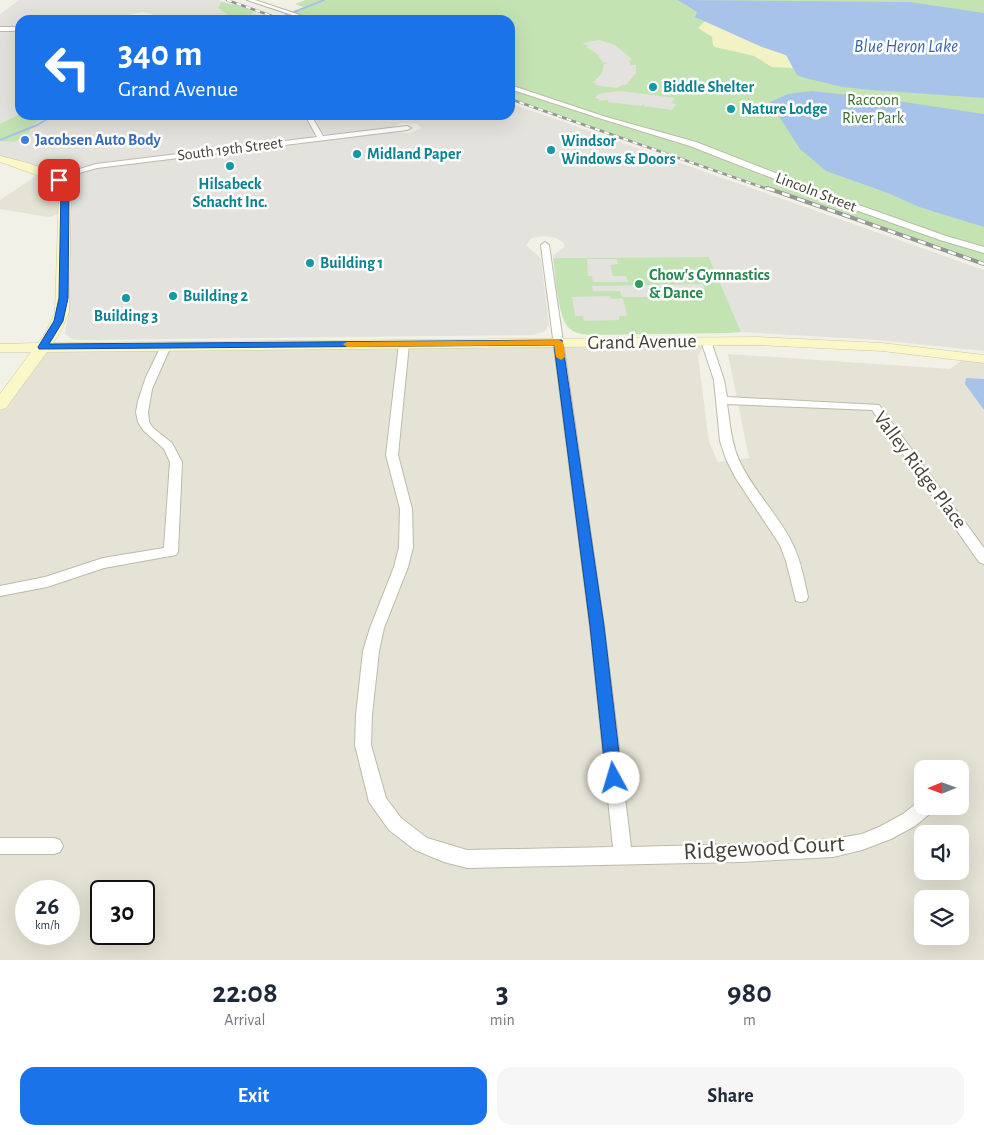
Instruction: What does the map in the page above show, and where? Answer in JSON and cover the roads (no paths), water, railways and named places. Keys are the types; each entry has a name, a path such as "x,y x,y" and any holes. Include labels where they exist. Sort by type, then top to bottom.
{"main road":[{"path":"0,159 54,178 63,184 65,189 64,298 59,321 0,405"},
{"name":"Grand Avenue","path":"0,348 706,341 833,344 984,359"}],"street":[{"path":"250,0 300,15"},
{"path":"0,29 15,29"},
{"name":"Lincoln Street","path":"515,88 755,169 943,238 984,249"},
{"path":"311,120 321,138"},
{"name":"South 19th Street","path":"54,178 96,166 407,128"},
{"path":"545,245 597,626 623,854"},
{"path":"706,341 719,380 726,441 732,459 786,544 793,562 801,597"},
{"name":"Ridgewood Court","path":"404,344 392,455 406,509 406,547 401,567 377,628 371,651 364,715 363,745 378,802 395,824 421,844 467,859 623,854 740,853 833,848 862,842 885,833 915,815"},
{"path":"0,590 21,588 47,582 103,563 171,552 176,462 172,448 144,425 141,409 166,346"},
{"name":"Valley Ridge Place","path":"722,400 875,407 984,559"},
{"path":"0,846 54,846"}],"water":[{"name":"Blue Heron Lake","path":"678,0 910,2 984,13 984,98 843,87 805,78 797,75 786,55 762,47 695,17 697,12"},
{"name":"Blue Heron Lake","path":"811,91 877,98 984,114 984,227 919,207 888,193 826,171 800,149 770,102 788,94"},
{"path":"966,378 984,379 984,410 965,384"}],"waterway":[{"path":"286,15 324,0"},
{"path":"0,140 46,120"}],"railway":[{"path":"227,0 269,15"},
{"path":"515,101 770,190"},
{"path":"767,188 984,264"}],"place":[{"name":"Biddle Shelter","path":"653,87"},
{"name":"Nature Lodge","path":"731,109"},
{"name":"Jacobsen Auto Body","path":"25,140"},
{"name":"Windsor Windows & Doors","path":"551,150"},
{"name":"Midland Paper","path":"357,154"},
{"name":"Hilsabeck Schacht Inc.","path":"230,166"},
{"name":"Building 1","path":"310,263"},
{"name":"Chow's Gymnastics & Dance","path":"639,284"},
{"name":"Building 2","path":"173,296"},
{"name":"Building 3","path":"126,298"}],"park label":[{"name":"Raccoon River Park","path":"873,109"}]}
